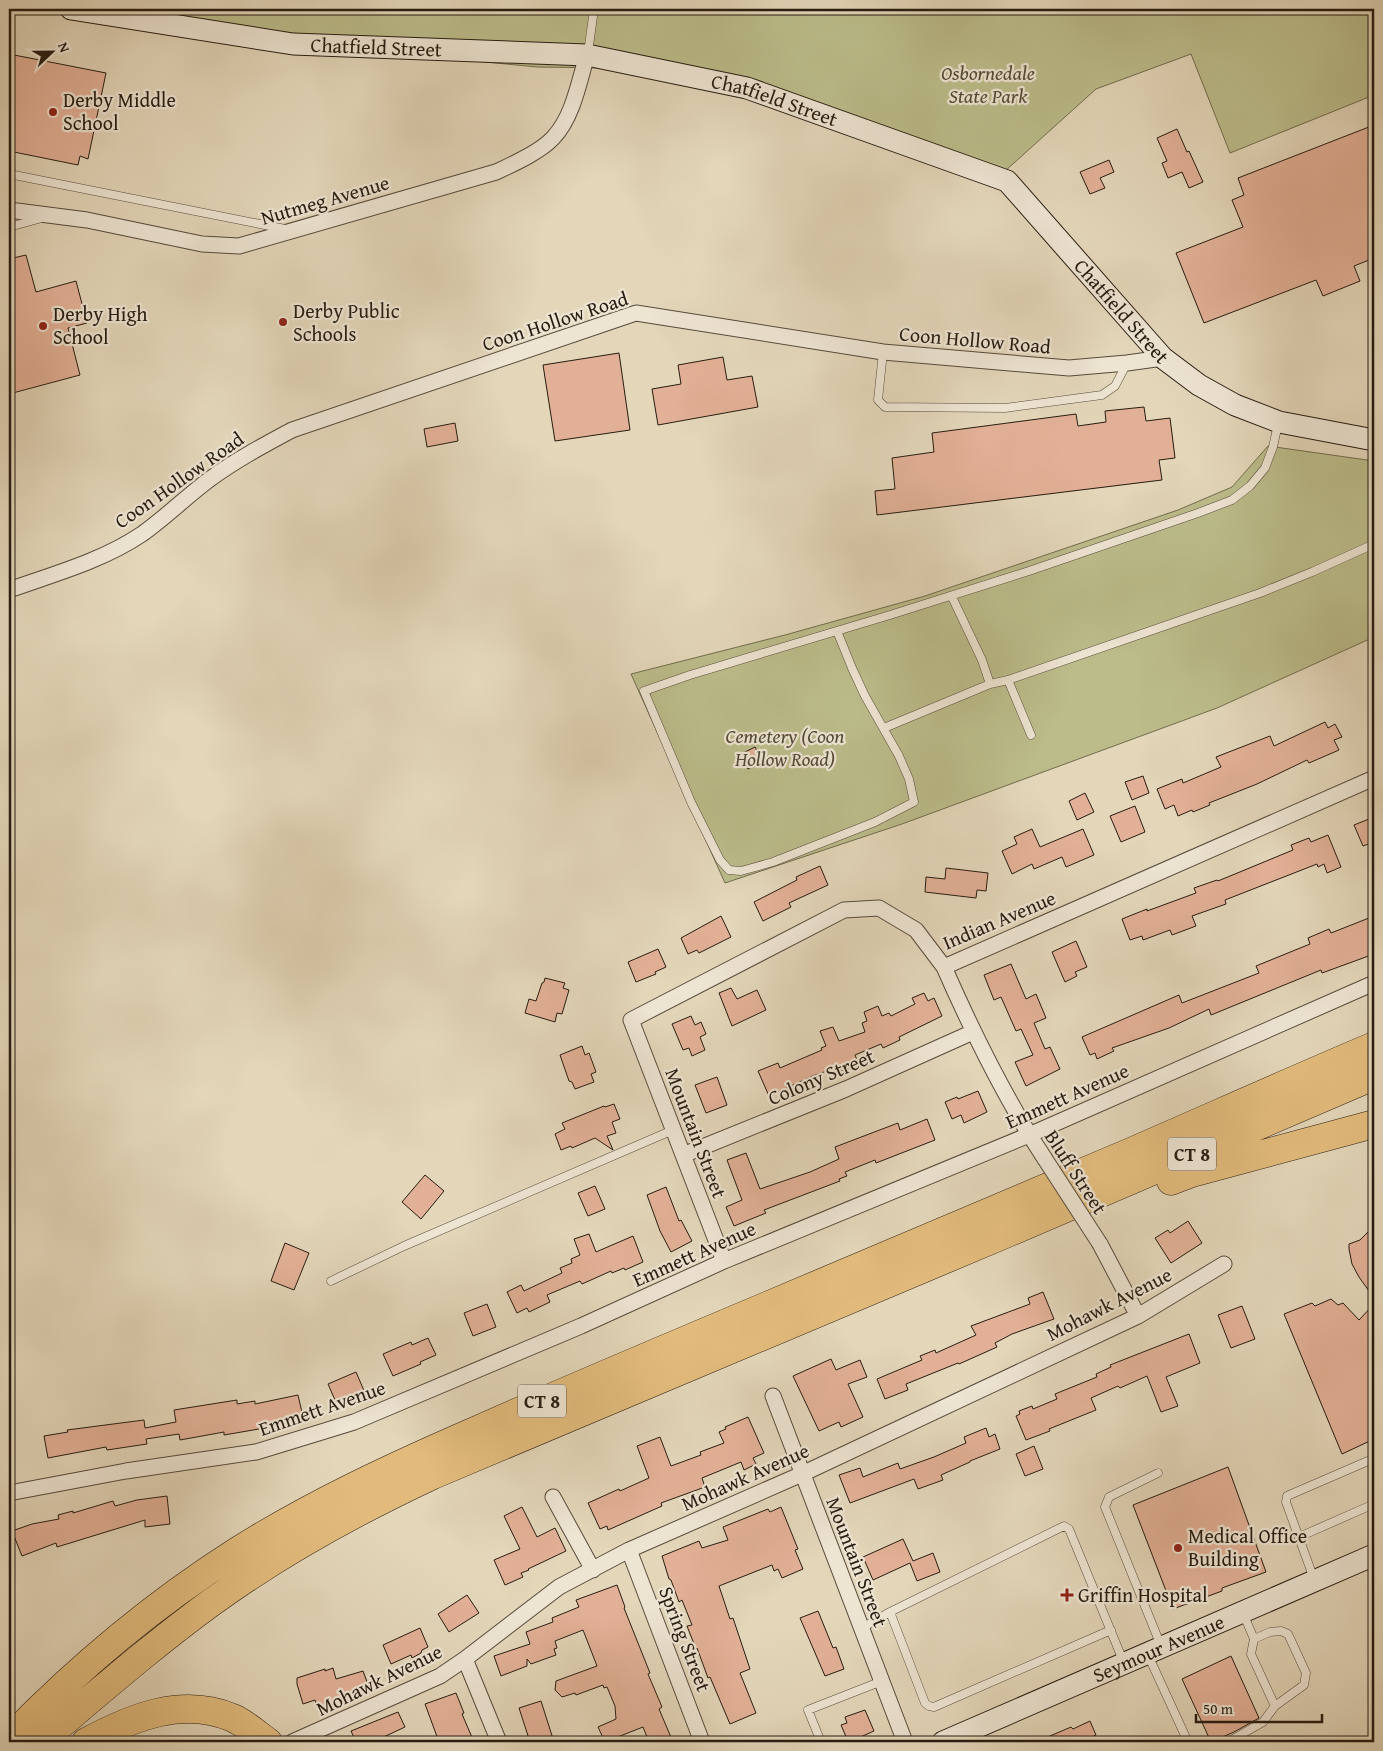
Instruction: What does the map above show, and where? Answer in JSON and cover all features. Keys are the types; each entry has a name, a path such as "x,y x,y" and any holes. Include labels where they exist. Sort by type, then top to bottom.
{"highway":[{"path":"1127,1153 1258,1078 1374,1028"},
{"name":"CT 8","path":"9,1739 87,1663 187,1586 243,1548 365,1480 516,1412 1127,1153 1374,1046"},
{"name":"CT 8","path":"42,1742 155,1645 213,1601 273,1561 385,1498 433,1475 1010,1232 1374,1076"},
{"path":"1010,1232 1111,1203 1192,1173 1374,1124"},
{"path":"86,1742 136,1718 152,1713 179,1709 206,1711 235,1719 268,1742"}],"street":[{"name":"Chatfield Street","path":"71,9 293,44 587,55 747,88 1007,181 1164,358 1199,385 1235,406 1278,422 1374,440"},
{"name":"Nutmeg Avenue","path":"9,210 87,220 202,244 239,246 496,172 524,158 553,138 568,114 587,55"},
{"name":"Coon Hollow Road","path":"9,590 71,568 142,534 211,478 292,430 636,313 883,352 1068,368 1127,364 1164,358"},
{"name":"Indian Avenue","path":"631,1020 844,910 879,908 916,930 944,967 1374,778"},
{"name":"Bluff Street","path":"944,967 973,1032 1028,1135 1100,1244 1138,1316"},
{"name":"Emmett Avenue","path":"9,1492 126,1471 256,1452 354,1422 580,1326 724,1261 1028,1135 1374,982"},
{"name":"Mountain Street","path":"631,1020 724,1261"},
{"name":"Colony Street","path":"683,1155 846,1089 973,1032"},
{"name":"Mohawk Avenue","path":"292,1742 440,1676 559,1587 629,1550 802,1474 1138,1316 1224,1264"},
{"name":"Mountain Street","path":"773,1396 905,1742"},
{"path":"553,1497 593,1570"},
{"name":"Spring Street","path":"629,1550 702,1742"},
{"name":"Seymour Avenue","path":"942,1742 1374,1555"},
{"path":"465,1659 498,1742"}],"lane":[{"path":"587,55 594,9"},
{"path":"9,174 292,231"},
{"path":"9,227 51,215"},
{"path":"883,352 878,400 885,407 1005,408 1102,395 1115,386 1127,364"},
{"path":"837,631 865,696 902,764 914,802 875,822 772,862 741,871 729,870 720,860 691,802 644,691 690,674 952,596 1170,523 1232,500 1250,486 1265,468 1273,447 1278,422"},
{"path":"884,728 990,684 1008,680 1260,592 1312,572 1374,544"},
{"path":"952,596 982,660 990,684"},
{"path":"1008,680 1031,735"},
{"path":"331,1281 404,1246 674,1130"},
{"path":"1315,1581 1286,1502 1287,1496 1368,1461 1374,1463"},
{"path":"1158,1472 1109,1497 1105,1507 1188,1742"},
{"path":"1299,1537 1374,1504"},
{"path":"862,1628 890,1612 1064,1526 1069,1529 1124,1663"},
{"path":"890,1612 926,1703 934,1707 1111,1630"},
{"path":"1242,1612 1254,1639 1251,1654 1275,1706"},
{"path":"1228,1742 1263,1722 1275,1706 1304,1685 1306,1673 1288,1634 1281,1630 1270,1632 1254,1639"},
{"path":"821,1742 808,1710 882,1681"}],"green space":[{"name":"Osbornedale State Park","path":"117,9 1374,9 1374,95 1230,153 1191,54 1096,89 1004,172 917,138 611,68 537,67 434,57"},
{"name":"Cemetery (Coon Hollow Road)","path":"1268,446 1374,461 1374,637 1217,708 902,824 725,883 631,674 785,635 925,596 1178,510 1232,487"}],"building":[{"name":"Derby Middle School","path":"9,54 106,73 88,159 80,156 78,165 9,151"},
{"path":"1374,125 1374,258 1354,266 1360,281 1323,296 1316,280 1204,323 1176,253 1243,227 1232,200 1244,195 1238,178"},
{"path":"1177,129 1203,182 1189,188 1182,172 1168,178 1162,163 1167,161 1157,138"},
{"path":"1109,160 1114,172 1100,178 1105,188 1090,194 1080,172"},
{"name":"Derby High School","path":"26,255 36,292 76,281 87,323 68,328 80,375 9,394 9,259"},
{"path":"619,353 630,430 555,441 543,365"},
{"path":"723,357 727,380 752,376 758,407 658,425 652,389 681,384 678,365"},
{"path":"1144,407 1146,421 1170,418 1175,458 1159,460 1162,480 877,515 875,491 895,489 892,458 934,452 932,433 1076,414 1078,426 1106,422 1105,411"},
{"path":"455,423 458,441 427,447 424,429"},
{"path":"1325,722 1328,728 1335,724 1342,737 1334,740 1339,750 1309,763 1307,760 1257,784 1209,803 1210,805 1193,812 1192,810 1178,816 1174,805 1165,809 1157,789 1182,779 1183,783 1221,767 1216,757 1270,736 1274,746"},
{"path":"755,747 763,762 748,769 741,754"},
{"path":"1143,776 1149,793 1132,800 1125,782"},
{"path":"1085,793 1094,812 1077,820 1069,801"},
{"path":"1135,806 1145,832 1121,842 1110,816"},
{"path":"1374,817 1374,842 1363,846 1354,825"},
{"path":"1032,829 1040,847 1083,829 1094,855 1066,867 1062,857 1034,869 1032,864 1012,874 1002,851 1017,844 1014,837"},
{"path":"1328,835 1341,867 1327,873 1324,864 1318,867 1317,864 1225,900 1226,904 1192,916 1196,926 1172,935 1170,930 1143,940 1142,936 1130,940 1122,919 1196,893 1194,888 1218,881 1293,850 1291,845 1309,838 1311,842"},
{"path":"820,866 828,885 789,903 791,907 763,921 754,902 797,880 796,877"},
{"path":"946,868 988,873 986,891 977,890 976,898 925,892 926,877 945,879"},
{"path":"721,916 731,937 699,953 697,950 688,954 681,938"},
{"path":"1374,916 1374,954 1322,973 1321,970 1211,1015 1209,1009 1169,1028 1112,1048 1114,1051 1097,1059 1095,1053 1090,1055 1082,1037 1179,995 1182,1003 1259,973 1256,966 1310,944 1308,938 1329,929 1331,933"},
{"path":"1076,941 1087,967 1075,972 1077,976 1065,982 1052,952"},
{"path":"658,949 666,967 655,972 656,974 636,982 628,962"},
{"path":"1011,964 1026,999 1036,994 1046,1018 1034,1023 1045,1049 1050,1047 1060,1069 1026,1086 1015,1062 1033,1055 1021,1029 1016,1031 1001,997 994,1000 984,975"},
{"path":"545,978 565,983 563,988 569,990 562,1014 557,1013 555,1022 525,1013 529,999 536,1001"},
{"path":"731,988 737,999 757,990 766,1010 732,1026 719,993"},
{"path":"924,993 928,1001 934,998 942,1016 899,1037 900,1040 883,1048 881,1044 855,1055 857,1060 854,1061 856,1066 840,1071 839,1067 815,1075 769,1096 758,1071 778,1063 780,1068 822,1050 821,1048 826,1046 820,1031 833,1027 839,1041 865,1032 862,1023 867,1021 864,1012 878,1006 882,1016 889,1013 891,1016 915,1004 912,998"},
{"path":"691,1016 695,1025 701,1022 706,1034 700,1037 705,1050 692,1056 689,1048 683,1050 672,1024"},
{"path":"582,1046 585,1055 589,1053 596,1072 591,1074 594,1082 575,1089 572,1082 569,1081 560,1055"},
{"path":"717,1077 727,1105 706,1113 695,1085"},
{"path":"978,1091 987,1112 964,1123 961,1115 952,1119 945,1102"},
{"path":"614,1104 620,1119 612,1122 616,1133 607,1136 613,1150 595,1138 572,1148 571,1146 561,1150 555,1134 565,1129 562,1123 604,1106"},
{"path":"927,1119 935,1140 876,1163 875,1160 845,1172 847,1176 839,1179 840,1181 764,1210 766,1213 734,1226 726,1207 742,1200 727,1160 746,1153 760,1189 810,1172 839,1159 835,1147 898,1123 900,1130"},
{"path":"425,1175 444,1191 421,1219 402,1202"},
{"path":"595,1186 605,1209 588,1216 578,1193"},
{"path":"666,1187 679,1221 681,1220 692,1241 671,1252 660,1231 647,1195"},
{"path":"1188,1221 1202,1243 1171,1263 1155,1238 1168,1230 1170,1233"},
{"path":"1374,1226 1374,1298 1352,1264 1349,1244 1360,1240"},
{"path":"589,1234 596,1252 633,1236 643,1262 625,1270 624,1268 612,1273 611,1271 582,1284 580,1281 547,1295 550,1302 529,1312 527,1308 517,1313 507,1292 521,1285 524,1291 562,1273 560,1268 572,1263 571,1259 580,1255 574,1239"},
{"path":"285,1243 309,1253 294,1290 271,1281"},
{"path":"1043,1292 1054,1319 1012,1334 995,1343 997,1347 906,1384 908,1390 885,1399 877,1379 922,1360 920,1356 935,1350 936,1353 976,1335 971,1326 1030,1304 1028,1298"},
{"path":"1331,1299 1338,1305 1343,1303 1359,1320 1374,1304 1374,1439 1342,1454 1284,1314 1312,1303 1315,1306"},
{"path":"487,1304 496,1327 473,1336 464,1313"},
{"path":"1242,1306 1255,1339 1231,1348 1218,1315"},
{"path":"1189,1334 1200,1363 1166,1377 1178,1406 1161,1412 1147,1376 1091,1398 1096,1410 1026,1440 1016,1416 1020,1414 1019,1411 1032,1406 1033,1409 1057,1399 1055,1394 1097,1377 1096,1374 1111,1367 1110,1365"},
{"path":"428,1338 436,1355 420,1362 421,1364 393,1376 383,1354 411,1342 412,1345"},
{"path":"831,1359 836,1370 860,1360 867,1377 848,1384 863,1417 841,1427 839,1422 819,1431 793,1376"},
{"path":"356,1372 365,1393 341,1404 335,1400 328,1384"},
{"path":"298,1395 303,1417 288,1420 287,1423 224,1435 224,1432 180,1440 179,1434 146,1439 147,1444 107,1450 106,1447 48,1458 44,1436 68,1432 67,1430 144,1420 145,1428 176,1422 174,1410 237,1400 237,1404 255,1401 255,1404"},
{"path":"748,1417 764,1453 753,1458 756,1464 744,1470 741,1462 702,1478 705,1487 661,1503 662,1506 608,1530 607,1526 600,1529 588,1503 649,1478 637,1446 660,1437 671,1466 701,1455 700,1452 724,1443 719,1432 726,1429 725,1427"},
{"path":"986,1428 989,1437 995,1434 1000,1449 941,1475 943,1480 918,1489 914,1479 850,1503 839,1475 860,1468 863,1477 898,1463 900,1469 966,1443 964,1437"},
{"path":"1034,1446 1043,1469 1025,1476 1016,1454"},
{"path":"1228,1467 1266,1572 1173,1609 1133,1505"},
{"path":"167,1496 170,1524 145,1527 145,1520 57,1547 56,1543 22,1556 12,1531 32,1524 59,1519 58,1515 73,1511 73,1513 113,1501 115,1506 137,1500"},
{"path":"522,1507 537,1537 555,1528 566,1551 528,1569 521,1573 523,1577 505,1585 494,1560 520,1549 504,1516"},
{"path":"781,1507 798,1549 795,1550 803,1569 782,1578 778,1569 774,1571 772,1565 719,1586 730,1619 733,1618 750,1669 740,1673 756,1713 730,1724 696,1649 687,1626 692,1625 682,1600 679,1602 669,1579 662,1556 699,1541 702,1548 728,1540 723,1527 768,1509 770,1512"},
{"path":"903,1539 913,1561 933,1553 940,1572 917,1581 910,1563 873,1580 863,1557"},
{"path":"617,1585 624,1608 650,1673 648,1674 662,1707 659,1709 673,1742 649,1742 643,1727 605,1742 598,1727 616,1719 615,1706 607,1687 604,1688 603,1685 576,1695 575,1693 562,1697 555,1690 556,1681 597,1666 583,1630 555,1641 557,1648 554,1649 556,1655 531,1664 527,1659 527,1666 501,1676 494,1656 530,1644 526,1632 553,1622 552,1618 579,1607 576,1600"},
{"path":"467,1595 479,1613 449,1632 438,1614"},
{"path":"818,1611 833,1648 836,1647 844,1669 825,1676 800,1618"},
{"path":"420,1628 428,1647 412,1658 411,1655 391,1664 383,1645"},
{"path":"1231,1656 1259,1718 1211,1742 1182,1679"},
{"path":"333,1668 336,1679 363,1671 370,1690 317,1708 315,1700 303,1704 297,1678"},
{"path":"456,1693 464,1713 462,1714 474,1742 439,1742 425,1704"},
{"path":"541,1701 554,1742 530,1742 519,1708"},
{"path":"865,1710 874,1731 854,1740 853,1737 847,1739 841,1725 847,1723 845,1717"},
{"path":"398,1712 405,1727 373,1742 356,1742 351,1731"},
{"path":"1090,1721 1096,1735 1082,1742 1036,1742 1071,1727 1073,1729"}],"place":[{"name":"Derby Middle School","path":"53,112"},
{"name":"Derby Public Schools","path":"283,322"},
{"name":"Derby High School","path":"43,326"},
{"name":"Medical Office Building","path":"1178,1548"},
{"name":"Griffin Hospital","path":"1067,1595"}]}
